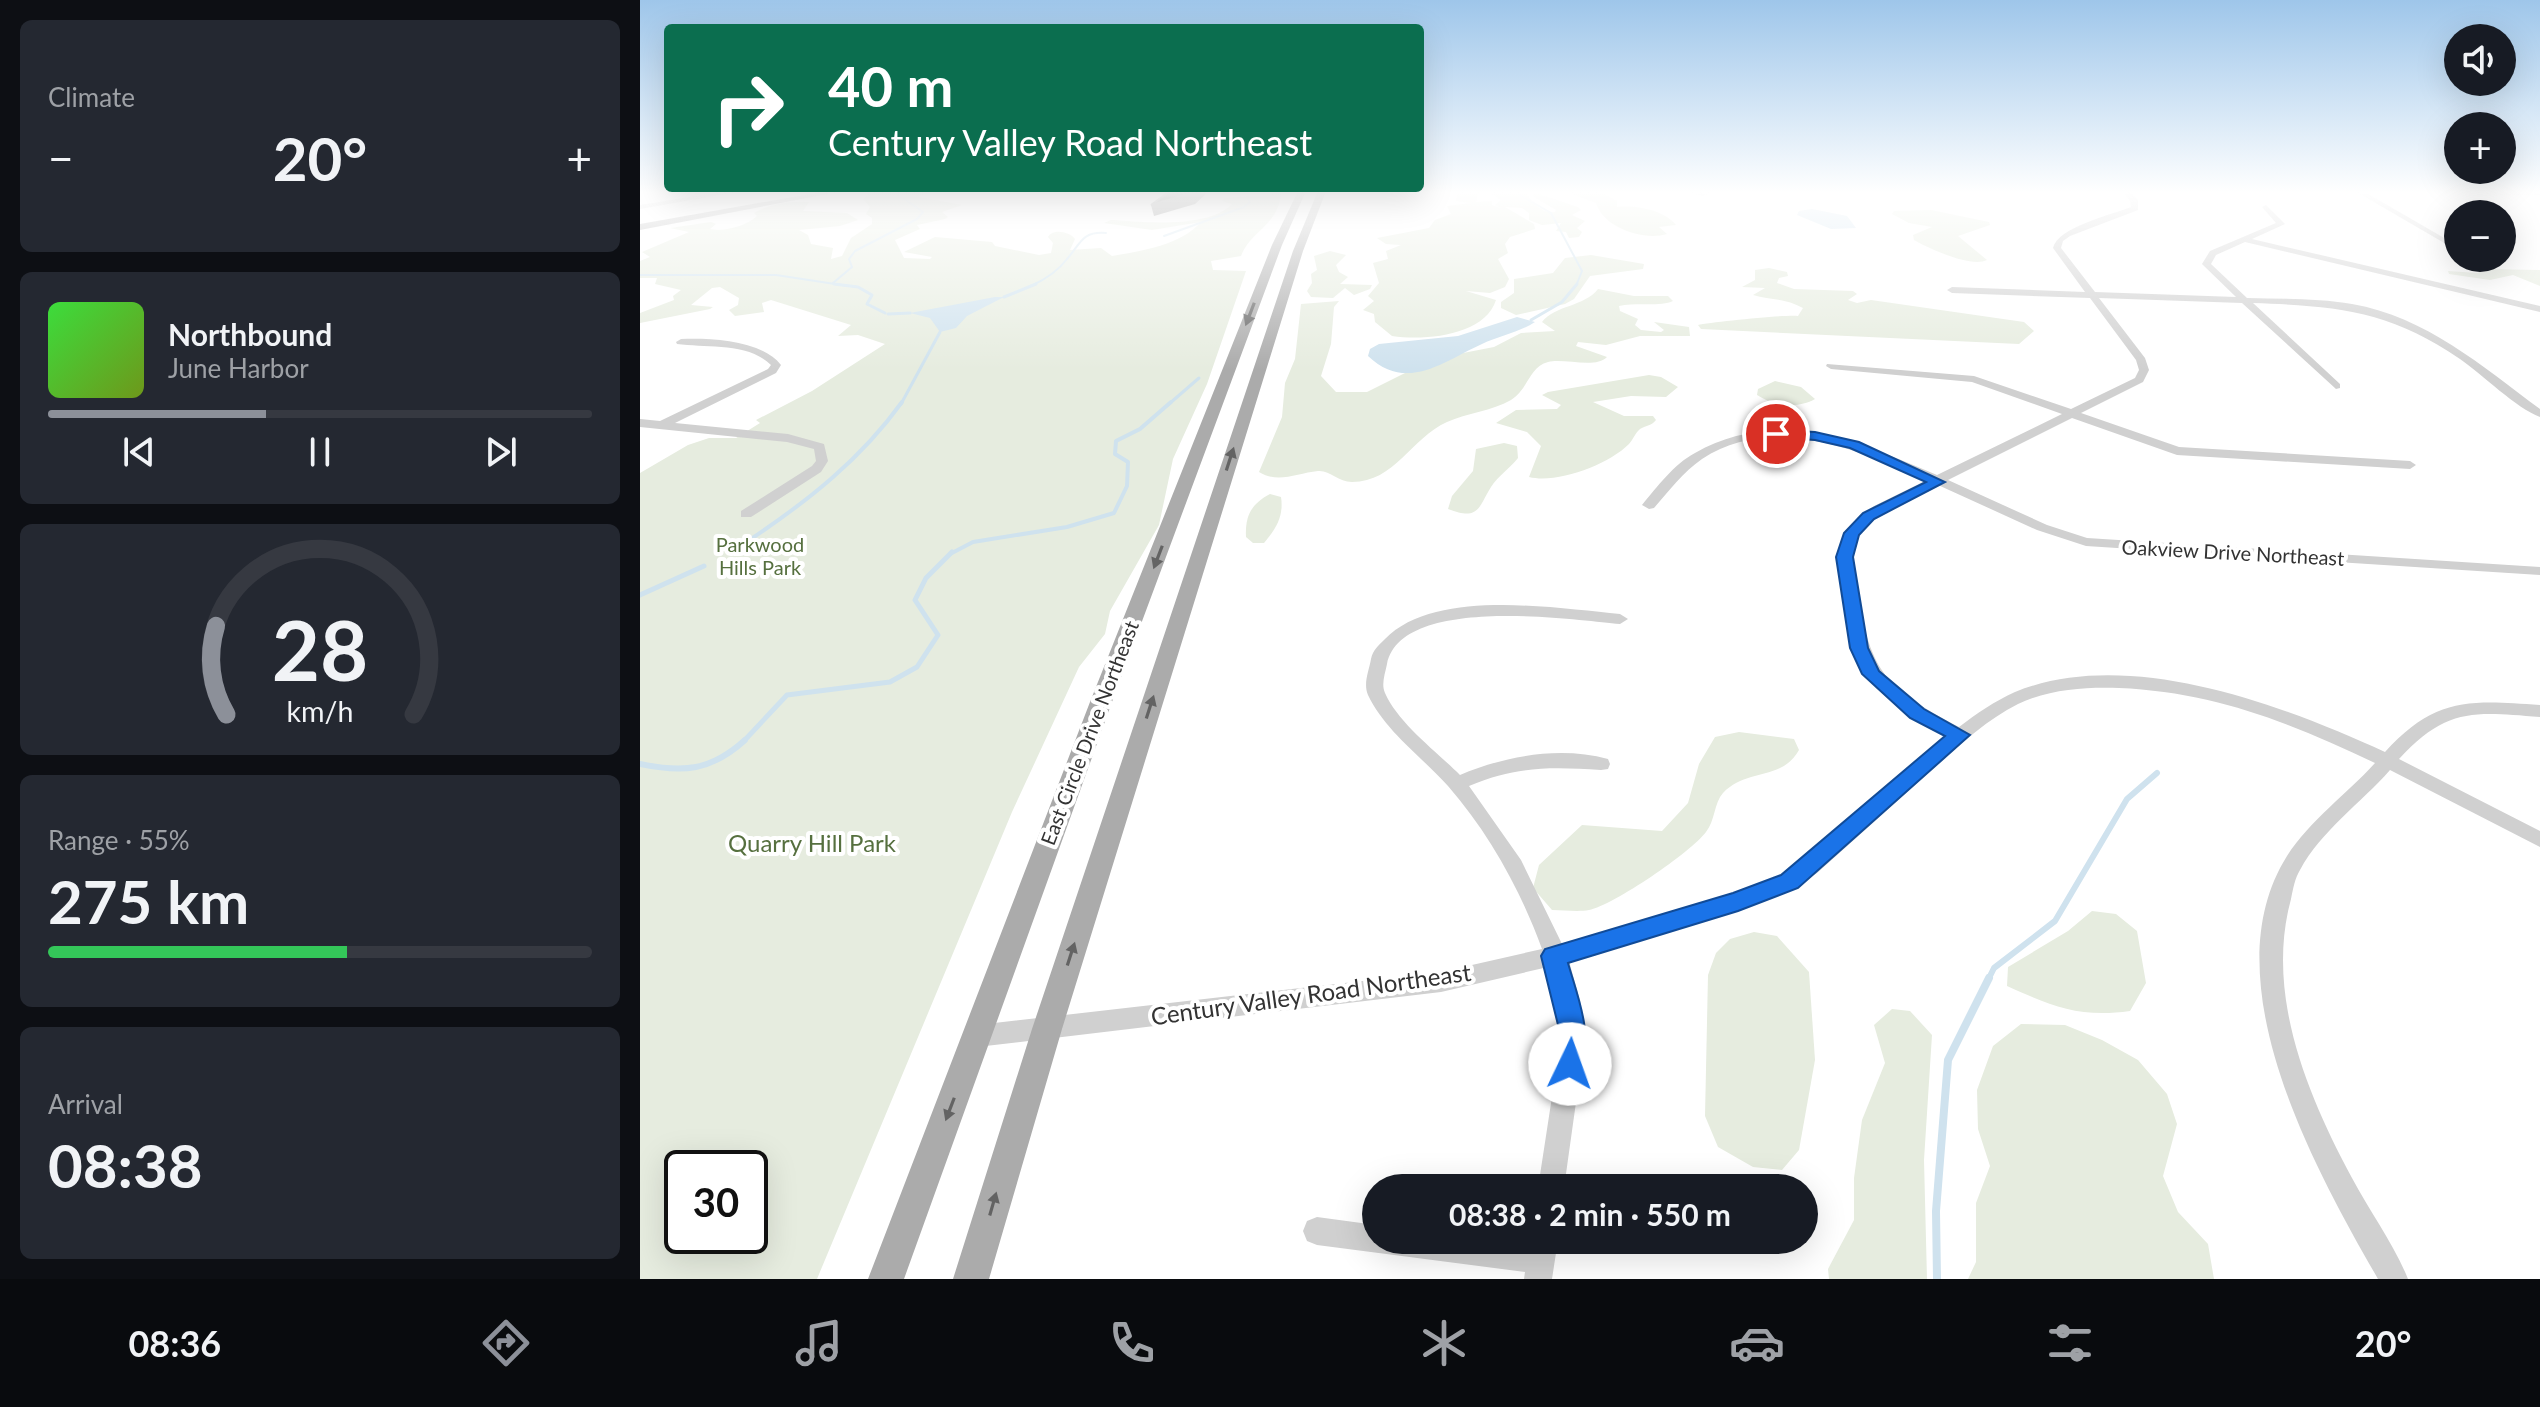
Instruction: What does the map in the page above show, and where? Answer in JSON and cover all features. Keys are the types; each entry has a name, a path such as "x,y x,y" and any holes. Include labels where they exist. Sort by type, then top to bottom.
{"main road":[{"name":"East Circle Drive Northeast","path":"886,1279 1101,702 1275,251"},
{"path":"971,1279 1047,1029 1239,430 1301,251"}],"street":[{"path":"1959,735 1917,713 1871,674 1859,648 1844,557 1852,533 1869,516 2132,386 2143,375 2137,354 2061,251"},
{"path":"2219,251 2206,260 2208,267 2336,386"},
{"path":"2292,251 2540,309"},
{"path":"1952,290 2334,304 2399,318 2425,331 2540,414"},
{"path":"640,434 772,371 776,365 765,355 711,341 681,342"},
{"path":"1831,366 1959,376 2177,451 2410,465"},
{"path":"640,423 788,438 820,447 822,461 817,469 746,514"},
{"name":"Oakview Drive Northeast","path":"1649,505 1702,453 1740,439 1776,434 1815,436 1854,445 2044,529 2104,544 2540,571"},
{"path":"1553,1174 1573,1033 1554,956 1524,881 1457,784 1397,722 1374,690 1375,664 1389,643 1421,620 1458,612 1620,619"},
{"name":"Century Valley Road Northeast","path":"977,1036 1441,982 1554,956 1725,906 1790,881 1959,735 1993,711 2035,691 2087,683 2142,683 2230,697 2264,708 2319,729 2540,840"},
{"path":"2394,1279 2355,1212 2302,1099 2283,1042 2269,965 2277,905 2287,873 2305,847 2420,730 2447,714 2496,709 2540,711"},
{"path":"1457,784 1501,764 1533,759 1601,764"},
{"path":"1317,1231 1362,1237"},
{"path":"1494,1254 1541,1260"}],"green space":[{"path":"645,251 833,251 831,259 842,256 845,251 900,251 904,258 930,259 932,257 904,252 1018,251 1039,255 1051,251 1105,251 1112,256 1141,251 1244,251 1241,256 1211,261 1213,270 1246,271 1207,384 1173,459 1159,525 1110,611 1105,634 1079,667 1012,812 817,1279 640,1279 640,473 688,445 709,438 736,438 760,423 756,420 812,391 885,344 858,335 838,336 851,325 771,300 762,303 764,312 735,316 729,310 738,305 739,298 720,287 712,288 691,305 713,307 710,309 640,323 640,313 674,300 673,296 681,290 655,284 657,278 640,278 640,261 650,257 642,252"},
{"path":"1330,251 1346,255 1336,265 1339,272 1348,277 1340,284 1372,285 1370,289 1354,295 1345,288 1333,298 1311,297 1307,291 1312,283 1311,274 1317,270 1314,256"},
{"path":"1386,251 1507,251 1498,259 1509,279 1505,287 1490,293 1466,291 1496,300 1490,312 1467,328 1437,336 1392,336 1375,322 1374,314 1363,310 1374,301 1368,296 1379,283 1373,263 1388,259"},
{"path":"1937,251 1976,251 1987,260 1971,262"},
{"path":"1591,255 1644,264 1643,269 1590,276 1574,299 1565,304 1516,315 1501,308 1501,302 1514,293 1514,279 1553,273 1565,258"},
{"path":"1769,268 1787,272 1788,276 1779,278 1777,283 1794,289 1853,291 1857,294 1848,300 1857,303 1871,300 2024,322 2034,331 2019,344 1701,329 1698,325 1798,316 1803,308 1797,305 1753,295 1765,288 1742,287 1755,280 1755,270"},
{"path":"2540,270 2540,286 2513,275 2490,280 2448,272"},
{"path":"1598,289 1634,296 1668,296 1673,301 1619,306 1620,311 1638,319 1635,325 1641,330 1664,330 1654,322 1689,327 1690,336 1640,336 1606,345 1578,342 1576,346 1607,357 1588,363 1555,361 1542,365 1511,400 1434,429 1391,467 1367,480 1347,481 1322,471 1280,477 1259,472 1282,417 1285,383 1295,359 1301,304 1339,301 1334,307 1331,344 1321,376 1336,392 1367,392 1411,370 1458,354 1494,347 1521,333 1555,331 1542,322 1554,312 1585,299"},
{"path":"1649,375 1661,377 1678,387 1666,397 1631,396 1593,402 1624,416 1653,416 1656,420 1640,429 1620,452 1582,471 1553,478 1529,477 1541,446 1527,432 1496,423 1516,410 1557,409 1561,405 1542,395 1548,392"},
{"path":"1775,381 1801,387 1815,399 1786,405 1757,395 1758,389"},
{"path":"1504,443 1517,446 1518,458 1494,483 1480,506 1466,514 1448,509 1452,496 1473,471 1476,449"},
{"path":"1270,494 1281,497 1280,516 1264,543 1253,543 1246,537 1248,517 1254,506"},
{"path":"1739,732 1794,739 1799,750 1792,760 1774,771 1732,785 1718,802 1706,832 1669,864 1616,899 1589,910 1552,910 1533,888 1539,865 1582,825 1662,831 1688,803 1699,764 1715,737"},
{"path":"2092,911 2116,914 2137,931 2146,983 2130,1011 2096,1013 2066,1009 2007,986 2008,967 2068,931"},
{"path":"1754,932 1777,936 1809,972 1815,1060 1799,1150 1782,1170 1753,1167 1718,1147 1705,1116 1708,975 1716,953 1730,939"},
{"path":"1892,1009 1910,1011 1932,1035 1924,1160 1927,1279 1829,1279 1828,1269 1854,1220 1854,1178 1862,1120 1885,1063 1874,1025"},
{"path":"2021,1024 2065,1025 2102,1040 2138,1060 2167,1094 2177,1124 2163,1176 2178,1212 2208,1244 2214,1279 1968,1279 1976,1262 1976,1203 1990,1166 1978,1129 1977,1090 1993,1046"}],"water":[{"path":"1004,297 967,316 956,328 940,332 930,318 910,313"},
{"path":"1517,317 1535,322 1425,370 1397,372 1368,356 1370,349 1379,344 1458,336"}],"waterway":[{"path":"833,283 852,267 849,259 856,251"},
{"path":"1031,286 1059,267 1073,251"},
{"path":"1571,251 1582,271 1577,284"},
{"path":"640,275 776,275 839,285"},
{"path":"834,284 839,285"},
{"path":"1004,297 1036,284"},
{"path":"1531,320 1562,302 1577,284"},
{"path":"839,285 858,287 872,295 867,304 885,313"},
{"path":"839,285 848,286"},
{"path":"888,314 910,313"},
{"path":"901,404 940,332"},
{"path":"1169,404 1199,378"},
{"path":"751,539 833,477 869,442 902,402"},
{"path":"950,554 973,542 1067,527 1114,513 1127,486 1128,462 1115,454 1116,441 1140,429 1171,402"},
{"path":"745,740 787,695 890,682 917,667 938,635 915,600 926,578 950,554"},
{"path":"640,595 704,566"},
{"path":"640,764 683,769 696,767 720,758 745,740"},
{"path":"1937,1279 1936,1211 1948,1060 1994,968 2055,921 2127,799 2157,773"}],"route":[{"path":"1570,1064 1573,1033 1569,1005 1554,956 1738,902 1790,881 1810,867 1959,735 1899,701 1871,674 1859,648 1844,557 1847,544 1859,524 1879,509 1937,482 1854,445 1815,436 1776,434"}],"park label":[{"name":"Parkwood Hills Park","path":"760,556"},
{"name":"Quarry Hill Park","path":"812,844"}]}
